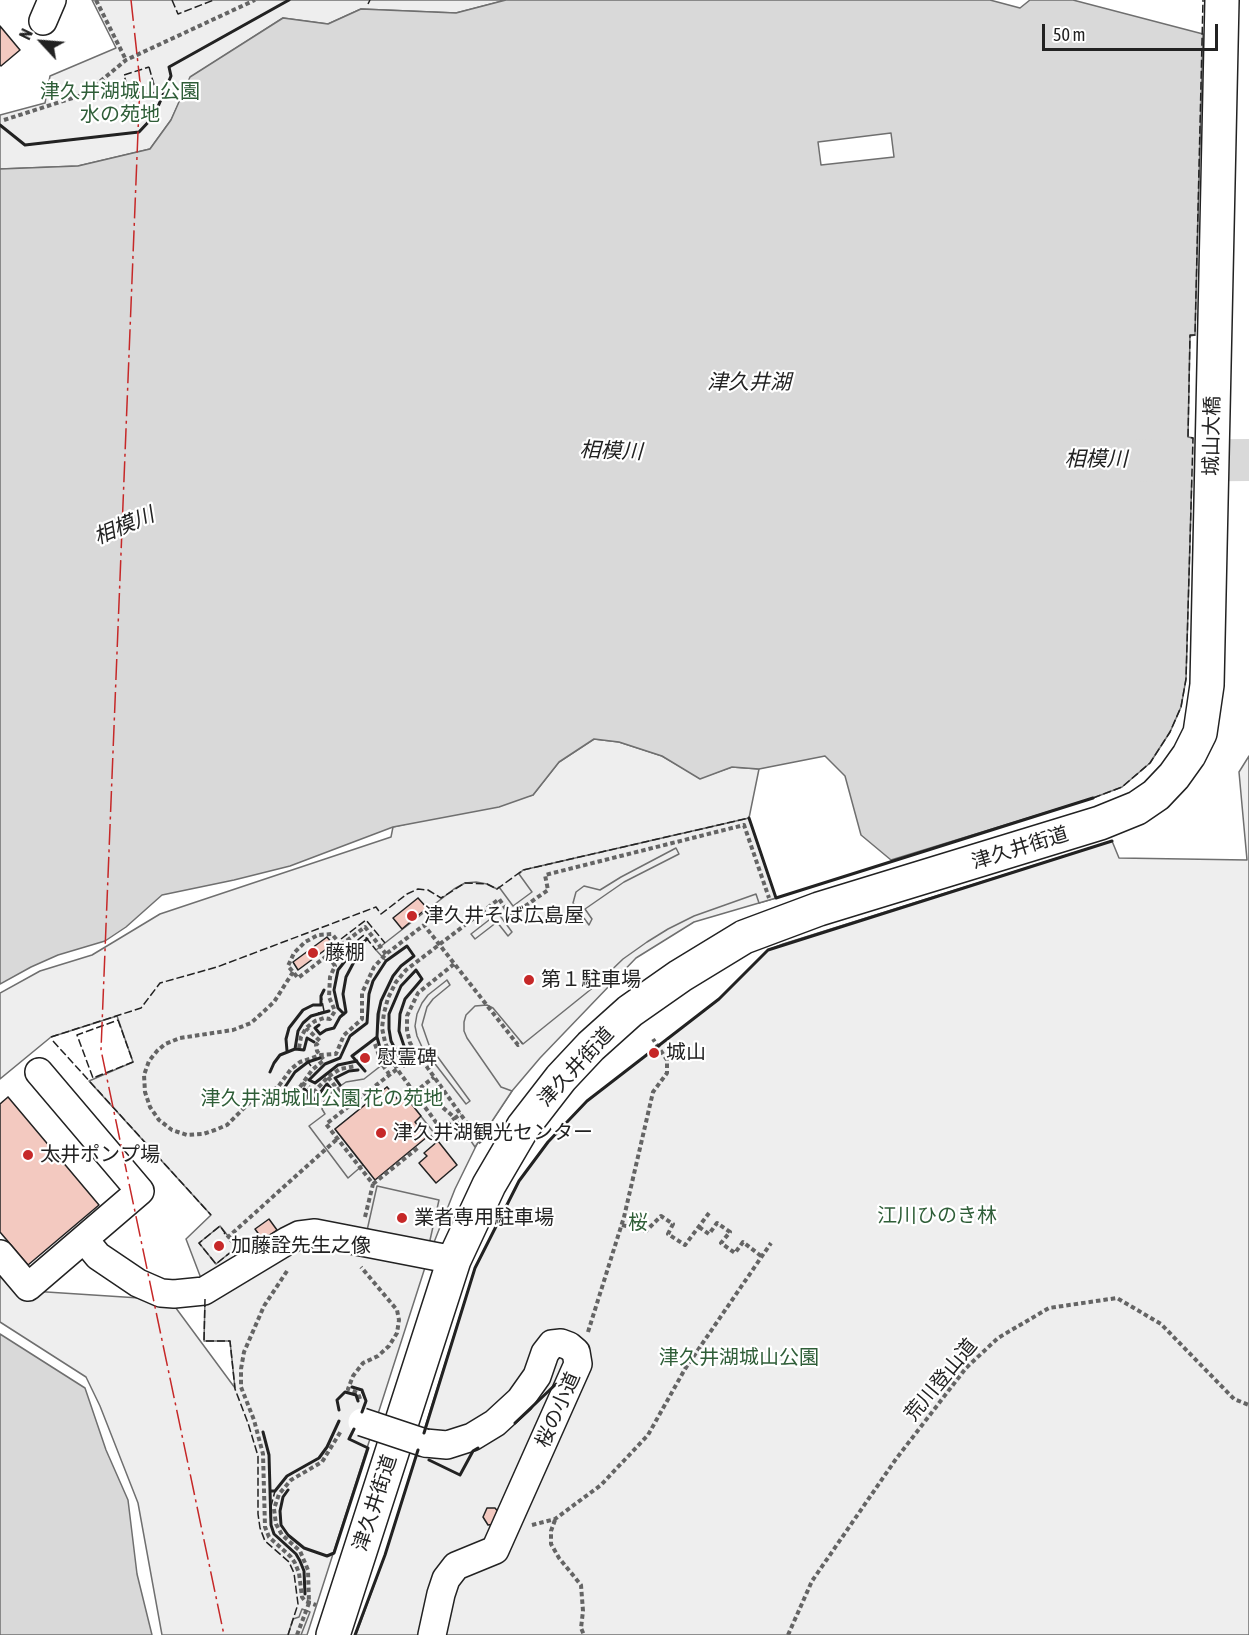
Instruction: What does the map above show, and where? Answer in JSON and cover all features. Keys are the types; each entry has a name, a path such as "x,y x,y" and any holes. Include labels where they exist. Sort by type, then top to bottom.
{"highway":[{"name":"城山大橋","path":"1100,824 1137,808 1156,795 1174,776 1189,755 1200,733 1205,710 1222,0"},
{"name":"津久井街道","path":"333,1635 454,1260 489,1185 523,1127 561,1078 591,1046 630,1011 680,975 744,938 783,922 1100,824"}],"street":[{"path":"0,1254 28,1287 140,1191 39,1072"},
{"path":"84,1239 98,1256 138,1283 161,1293 174,1294 204,1291 299,1235 315,1233 360,1254 454,1260"},
{"path":"355,1419 425,1443 447,1445 472,1437 495,1423 520,1400 537,1376 545,1353 552,1344 561,1343 569,1346 576,1352 578,1364"},
{"name":"桜の小道","path":"432,1635 446,1579 456,1566 495,1550 578,1364"}],"path":[{"path":"96,0 126,60"},
{"path":"4,120 85,93 126,60 255,0"},
{"path":"441,1129 397,1069 385,1042 382,1028 388,998 396,982 406,970 499,899 512,916 548,890 544,874 744,825 772,906"},
{"path":"293,972 274,1002 251,1023 233,1030 180,1038 165,1044 157,1051 149,1061 144,1076 145,1092 150,1107 159,1120 172,1130 187,1135 203,1134 227,1125 252,1100 278,1087 291,1068 309,1058 336,1054 344,1035 362,1019 362,993 366,980 374,967 386,954 424,925 518,1045 522,1042"},
{"path":"341,945 332,934 318,935 305,942 294,953 288,966 298,978 365,927 386,954"},
{"path":"299,1048 306,1028 315,1021 330,1019 335,1011 328,997 330,977 335,966 328,955"},
{"path":"454,964 418,993 407,1016 407,1030 410,1043 483,1146"},
{"path":"306,1028 320,1041 316,1045 317,1051 324,1060 312,1070 301,1085 315,1091"},
{"name":"桜の小道","path":"578,1364 622,1225 653,1092 669,1067 667,1060 653,1040"},
{"path":"375,1044 382,1064 390,1074"},
{"path":"372,1053 377,1050"},
{"path":"310,1100 328,1077 340,1069 356,1066"},
{"path":"373,1184 326,1124 397,1069"},
{"path":"328,1077 350,1106"},
{"path":"414,1092 434,1077"},
{"path":"420,1088 455,1118"},
{"path":"429,1139 461,1114"},
{"path":"227,1238 337,1139"},
{"path":"297,1635 309,1603 308,1570 300,1551 282,1535 276,1524 274,1509 279,1494 291,1480 322,1462 355,1419 355,1406 362,1402 358,1393 348,1389 353,1376 363,1363 378,1356 389,1346 397,1333 399,1320 397,1310 360,1254 373,1184 419,1147"},
{"path":"622,1225 646,1231 661,1216 674,1224 668,1234 685,1245 709,1213"},
{"path":"699,1227 709,1234 717,1223 730,1232 721,1243 735,1253 743,1242 761,1256"},
{"path":"584,1635 581,1628 583,1611 580,1585 551,1544 551,1531 555,1519 601,1485 648,1435 685,1369 771,1243"},
{"path":"292,1265 264,1306 244,1352 241,1387 254,1420 263,1454 265,1527 269,1537 295,1563 304,1601"},
{"name":"荒川登山道","path":"788,1635 812,1581 896,1459 966,1368 998,1338 1049,1308 1117,1298 1161,1324 1234,1399 1249,1405"}],"green space":[{"name":"津久井湖城山公園 水の苑地","path":"92,0 506,0 456,13 361,9 328,24 283,18 191,77 171,120 150,149 78,166 0,169 0,115 45,103 50,76 116,48"},
{"name":"津久井湖城山公園 花の苑地","path":"594,739 619,742 662,756 700,778 732,767 759,769 749,818 776,898 694,922 636,958 540,1058 512,1091 479,1140 455,1189 429,1255 307,1635 162,1635 138,1503 100,1406 86,1377 0,1322 0,1271 16,1290 170,1300 235,1388 230,1341 204,1341 205,1299 202,1281 186,1239 211,1215 89,1081 133,1062 117,1016 51,1037 0,1079 0,993 40,971 92,955 160,914 391,837 393,827 533,795 559,762"},
{"name":"津久井湖城山公園","path":"1249,756 1249,1635 356,1635 385,1555 475,1268 519,1181 548,1142 587,1101 719,999 768,950 783,944 1112,841 1119,858 1247,860 1239,772"}],"shaded area":[{"path":"749,818 776,898 759,903 756,894 694,916 668,929 623,959 595,986 523,1044 493,1008 487,1005 475,1006 466,1015 464,1022 467,1038 501,1087 512,1091 475,1147 458,1122 438,1138 405,1096 399,1101 387,1087 335,1129 363,1165 348,1178 309,1126 325,1114 322,1109 323,1103 333,1091 346,1082 364,1079 387,1061 377,1037 381,1001 393,976 414,956 407,946 386,961 376,950 454,889 465,883 476,882 497,889 499,887 513,906 532,892 519,874 523,870","holes":["676,848 679,854 624,882 585,909 592,919 589,925 573,903 576,892 584,886 600,890","498,913 512,932 508,936 497,922 475,939 471,934","416,971 422,979 405,999 400,1014 399,1031 412,1060 404,1066 395,1052 389,1029 389,1014 401,986","447,980 450,985 427,1007 422,1025 429,1045 470,1101 466,1104 422,1047 417,1036 415,1026 417,1014 428,995"]},
{"name":"業者専用駐車場","path":"377,1186 439,1200 428,1249 366,1235"},
{"path":"220,1226 237,1247 216,1264 199,1243"},
{"path":"302,1609 310,1612 301,1635 288,1635 293,1619 299,1617"}],"water":[{"name":"津久井湖","path":"506,0 990,0 1020,8 1030,0 1073,0 1203,34 1195,335 1190,336 1188,437 1193,438 1186,679 1181,707 1170,732 1150,763 1122,787 891,860 861,835 845,776 825,756 759,769 732,767 700,779 662,756 619,742 594,739 559,762 533,795 499,807 393,827 290,866 162,895 126,927 105,941 58,955 0,984 0,169 78,166 150,149 171,120 190,77 283,18 328,24 361,9 456,13"},
{"path":"0,1334 85,1388 106,1450 128,1500 137,1574 152,1635 0,1635"}],"pier":[{"path":"891,133 894,157 821,165 818,142"}],"building":[{"path":"0,26 20,50 1,66 0,65"},
{"path":"418,898 427,908 402,929 393,918"},
{"name":"藤棚","path":"327,937 333,944 298,970 293,962"},
{"name":"津久井湖観光センター","path":"387,1087 399,1101 405,1096 421,1116 415,1122 427,1137 375,1180 335,1129"},
{"name":"太井ポンプ場","path":"8,1097 99,1205 28,1265 0,1232 0,1104"},
{"name":"津久井湖観光センター","path":"438,1141 457,1165 436,1183 419,1163 427,1156 424,1153"},
{"path":"269,1219 277,1230 263,1240 255,1229"},
{"path":"487,1508 495,1508 501,1515 497,1524 488,1525 483,1517"}],"waterway":[{"name":"相模川","path":"1134,461 1249,460"}],"fence":[{"path":"172,0 178,14 214,0"},
{"path":"0,125 25,145 139,132 154,116 171,76 169,67 289,0"},
{"path":"368,4 370,0"},
{"path":"1093,798 1122,787 1150,763 1170,732 1181,707 1186,679 1193,438 1188,437 1190,335 1195,335 1203,0"},
{"path":"149,67 156,92 131,99 124,75 149,67"},
{"path":"51,1037 141,1008 160,983 217,967 376,907 381,914 407,894 418,889 428,890 441,898 465,883 487,884 497,889 523,870 749,818"},
{"path":"341,939 366,920 385,943"},
{"path":"349,947 364,935 376,950"},
{"path":"324,990 321,996 324,1011"},
{"path":"318,1013 329,1011"},
{"path":"118,1020 133,1062 93,1078 77,1035 118,1020"},
{"path":"53,1041 211,1215"},
{"path":"311,1066 308,1062 320,1058"},
{"path":"315,1083 338,1065 357,1061"},
{"path":"224,1234 220,1226 199,1243 216,1264 237,1247 230,1242"},
{"path":"205,1299 204,1341 230,1341 235,1389 258,1456 260,1528 265,1541 289,1562 294,1573 298,1604 288,1635"},
{"path":"352,1387 361,1390 366,1402 362,1412"},
{"path":"339,1410 337,1400 345,1392 356,1395 358,1401"},
{"path":"305,1594 304,1571 300,1561 296,1554 274,1534 270,1510 275,1491 287,1476 319,1458 327,1447 339,1421"}],"wall":[{"path":"0,125 25,145 139,132 154,116 171,76 169,67 289,0"},
{"path":"749,818 776,898 1093,798"},
{"path":"424,1433 475,1268 519,1181 548,1142 587,1101 719,999 768,950 1112,841"},
{"path":"319,1025 315,1028 320,1034 334,1028 346,1012 343,994 346,977 356,958 358,947 367,939"},
{"path":"357,1061 338,1065 315,1083 309,1080 325,1064 340,1058 350,1036 367,1023 369,994 373,981 386,961 407,946 414,956 393,976 381,1001 378,1014 377,1037 389,1065"},
{"path":"344,1014 338,1008 334,990 338,970 349,956 349,947"},
{"path":"416,970 422,979 405,999 400,1014 399,1031 412,1060 404,1066 391,1041 389,1014 401,986 416,970"},
{"path":"287,1051 286,1039 289,1028 303,1010 313,1005 321,1005 324,990"},
{"path":"295,1049 298,1031 303,1023 311,1016 329,1011"},
{"path":"365,1071 352,1056 377,1037"},
{"path":"270,1072 280,1055 295,1049 304,1050 307,1038 314,1042"},
{"path":"283,1090 295,1072 308,1062 320,1058"},
{"path":"340,1085 335,1078 349,1071 358,1070"},
{"path":"312,1103 327,1084 333,1091"},
{"path":"304,1089 309,1093 306,1099"},
{"path":"515,1423 556,1384"},
{"path":"352,1387 362,1390 366,1401 362,1412"},
{"path":"339,1410 337,1400 345,1392 356,1395 358,1401"},
{"path":"270,1491 275,1491 287,1476 319,1458 327,1447 339,1421"},
{"path":"288,1490 283,1497 280,1511 281,1525 288,1535 304,1548 327,1556 334,1553 368,1448 349,1439 354,1429"},
{"path":"263,1432 269,1455 271,1525 274,1534 296,1554 300,1561 304,1571 305,1594"},
{"path":"429,1460 460,1475 473,1451 478,1448"},
{"path":"355,1635 385,1555 418,1450"}],"power":[{"path":"131,0 140,82 101,1050 224,1635"}],"place":[{"name":"津久井そば広島屋","path":"412,916"},
{"name":"藤棚","path":"313,953"},
{"name":"第１駐車場","path":"529,980"},
{"name":"城山","path":"654,1053"},
{"name":"慰霊碑","path":"365,1058"},
{"name":"津久井湖観光センター","path":"381,1133"},
{"name":"太井ポンプ場","path":"28,1155"},
{"name":"業者専用駐車場","path":"402,1218"},
{"name":"加藤詮先生之像","path":"219,1246"}],"park label":[{"name":"江川ひのき林","path":"937,1216"},
{"name":"桜","path":"638,1223"}]}
